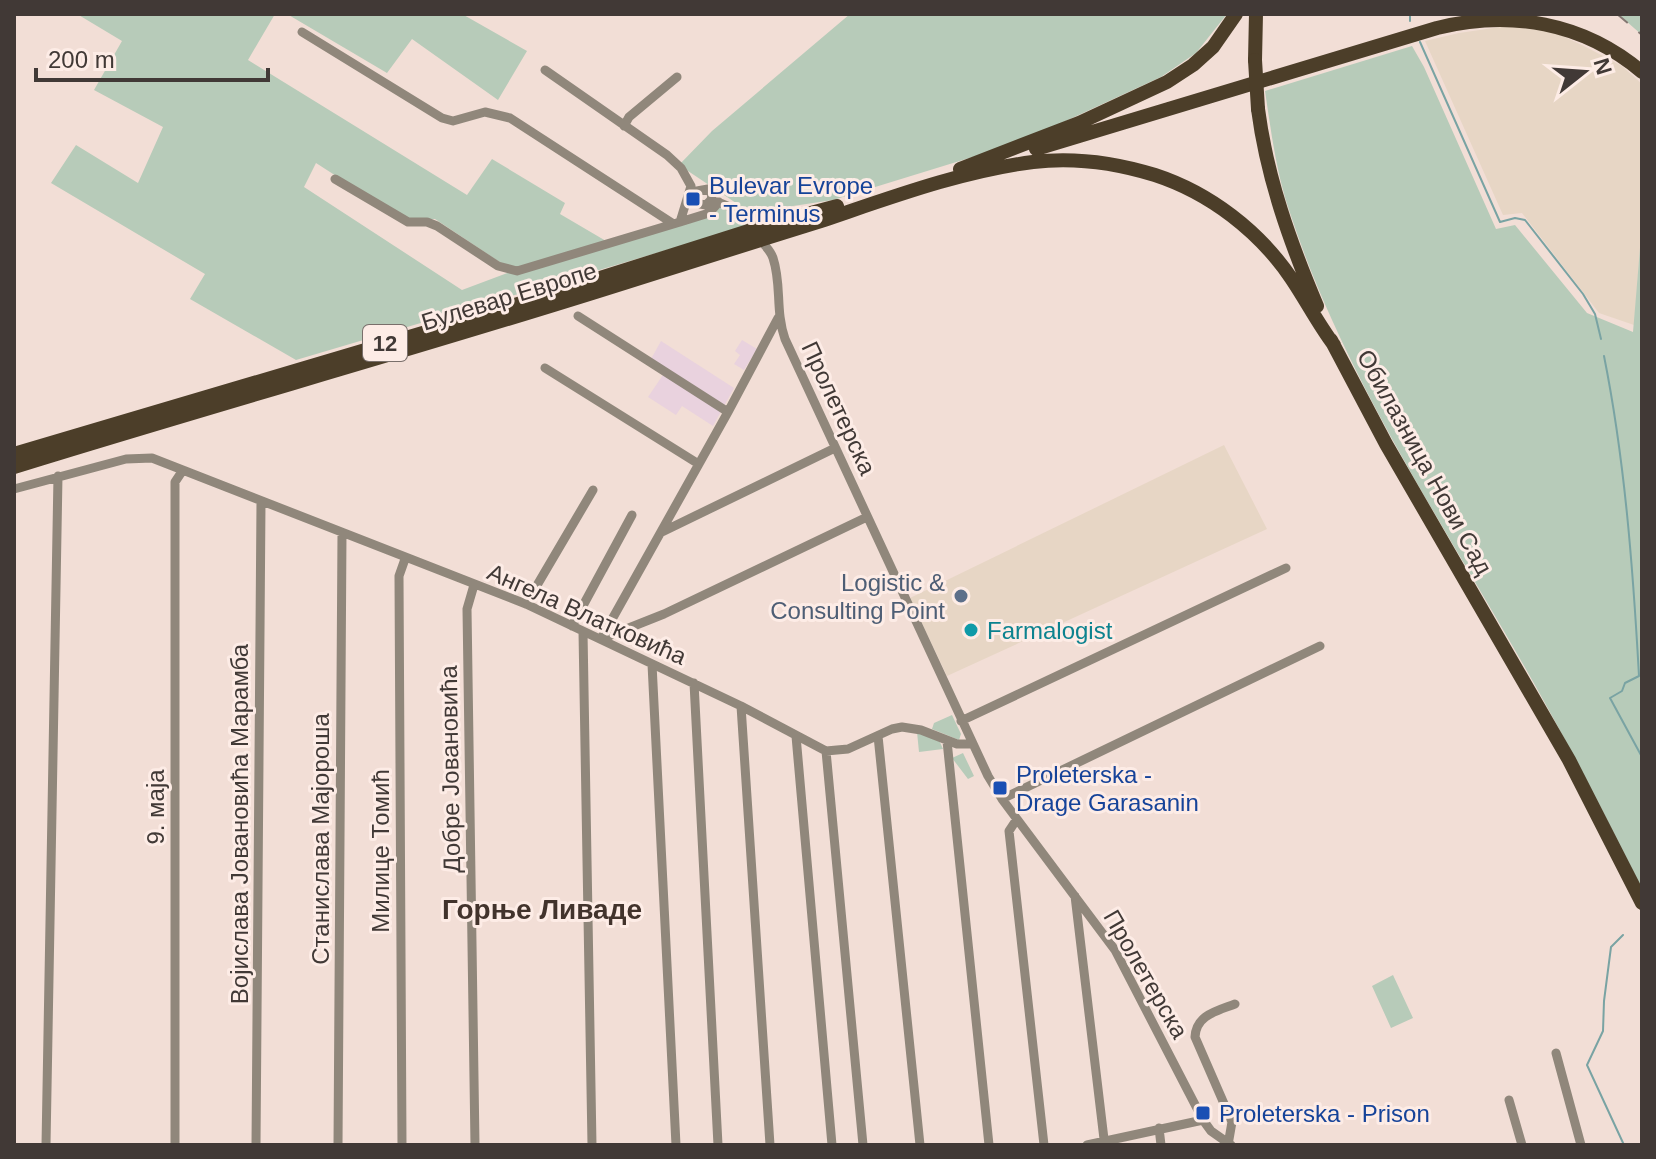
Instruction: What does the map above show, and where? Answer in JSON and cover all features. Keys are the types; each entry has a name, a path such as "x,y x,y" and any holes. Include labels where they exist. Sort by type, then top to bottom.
{"main road":[{"path":"967,171 1167,82 1213,47 1236,14"},
{"name":"Обилазница Нови Сад","path":"1256,14 1258,109 1267,165 1280,209 1334,345 1386,444 1569,760 1642,903"},
{"path":"967,171 1437,28 1468,22 1505,19 1554,25 1606,47 1642,72"},
{"path":"967,171 1032,162 1087,161 1154,175 1193,191 1227,213 1271,253 1334,345"},
{"name":"Булевар Европе","path":"14,454 967,171"},
{"name":"Булевар Европе","path":"14,467 478,329 758,234"}],"street":[{"path":"302,32 442,118 453,121 485,112 510,118 676,222"},
{"path":"545,70 667,155 681,168 694,188"},
{"path":"624,126 629,117 677,77"},
{"path":"335,179 408,222 427,222 437,226 498,266 517,271 709,213 715,201"},
{"path":"676,222 694,188"},
{"path":"694,188 708,189 715,201 741,212 758,234"},
{"name":"Пролетерска","path":"758,234 774,261 778,318 972,744 1002,799 1115,950 1203,1120 1228,1145"},
{"path":"578,316 728,412"},
{"path":"601,639 778,318"},
{"path":"545,368 697,463"},
{"path":"660,533 835,448"},
{"name":"Ангела Влатковића","path":"14,489 126,459 152,458 526,604 741,706 826,751"},
{"name":"9. маја","path":"175,1145 175,482 183,470"},
{"path":"46,1145 58,476"},
{"path":"526,604 593,490"},
{"name":"Војислава Јовановића Марамба","path":"256,1145 261,502"},
{"path":"572,626 632,515"},
{"path":"601,639 664,614 867,517"},
{"name":"Станислава Мајороша","path":"338,1145 342,533"},
{"name":"Милице Томић","path":"402,1145 399,576 405,559"},
{"path":"961,721 1286,568"},
{"name":"Добре Јовановића","path":"474,585 467,609 475,1145"},
{"path":"583,632 592,1145"},
{"path":"1002,799 1320,646"},
{"path":"652,664 676,1145"},
{"path":"694,683 718,1145"},
{"path":"741,706 770,1145"},
{"path":"863,1145 826,751 848,749 902,727 921,730 947,741 972,744"},
{"path":"796,736 832,1145"},
{"path":"878,736 920,1145"},
{"path":"947,741 989,1145"},
{"path":"1017,819 1009,831 1044,1145"},
{"path":"1074,895 1104,1139"},
{"path":"1228,1145 1232,1122 1195,1037 1195,1027 1201,1018 1235,1004"},
{"path":"1556,1053 1581,1145"},
{"path":"1509,1100 1522,1145"},
{"path":"1087,1145 1203,1120"},
{"path":"1159,1128 1161,1145"}],"shaded area":[{"path":"1514,25 1556,33 1622,66 1642,84 1642,224 1634,325 1599,313 1522,213 1503,215 1425,41"},
{"path":"742,340 757,349 744,370 734,364 740,355 735,351"},
{"path":"661,341 734,388 713,426 682,406 676,415 648,397 667,369 651,359"},
{"path":"1224,445 1267,529 947,676 910,598"}],"green space":[{"path":"77,14 275,14 248,60 467,195 492,159 565,203 560,214 606,241 736,203 679,165 712,131 850,14 1227,14 1196,53 1161,77 1018,143 833,200 793,206 770,218 756,217 751,225 296,360 190,299 205,274 51,183 76,145 138,183 163,127 94,90 122,41","holes":["316,163 403,219 435,219 513,271 462,290 304,187"]},
{"path":"287,14 462,14 527,51 498,100 412,39 387,73"},
{"path":"1618,14 1642,14 1642,35"},
{"path":"1412,46 1496,229 1515,225 1587,313 1633,332 1642,224 1642,889 1546,705 1372,402 1313,276 1284,195 1265,91"},
{"path":"952,715 961,734 959,740 932,729 934,723"},
{"path":"917,732 939,740 943,749 919,752"},
{"path":"963,753 974,776 968,779 952,758"},
{"path":"1393,975 1413,1018 1391,1028 1372,986"}],"waterway":[{"path":"1410,14 1410,21"},
{"path":"1420,42 1500,222 1515,218 1525,220 1583,294 1595,314 1601,339"},
{"path":"1604,356 1627,515 1639,676 1625,683 1622,691 1610,698 1642,757"},
{"path":"1623,935 1611,947 1603,1031 1587,1065 1624,1145"}],"railway":[{"path":"1617,14 1642,35"}],"place":[{"name":"Bulevar Evrope - Terminus","path":"693,199"},
{"name":"Logistic & Consulting Point","path":"961,596"},
{"name":"Farmalogist","path":"971,630"},
{"name":"Proleterska - Drage Garasanin","path":"1000,788"},
{"name":"Proleterska - Prison","path":"1203,1113"}],"district":[{"name":"Горње Ливаде","path":"542,909"}]}
